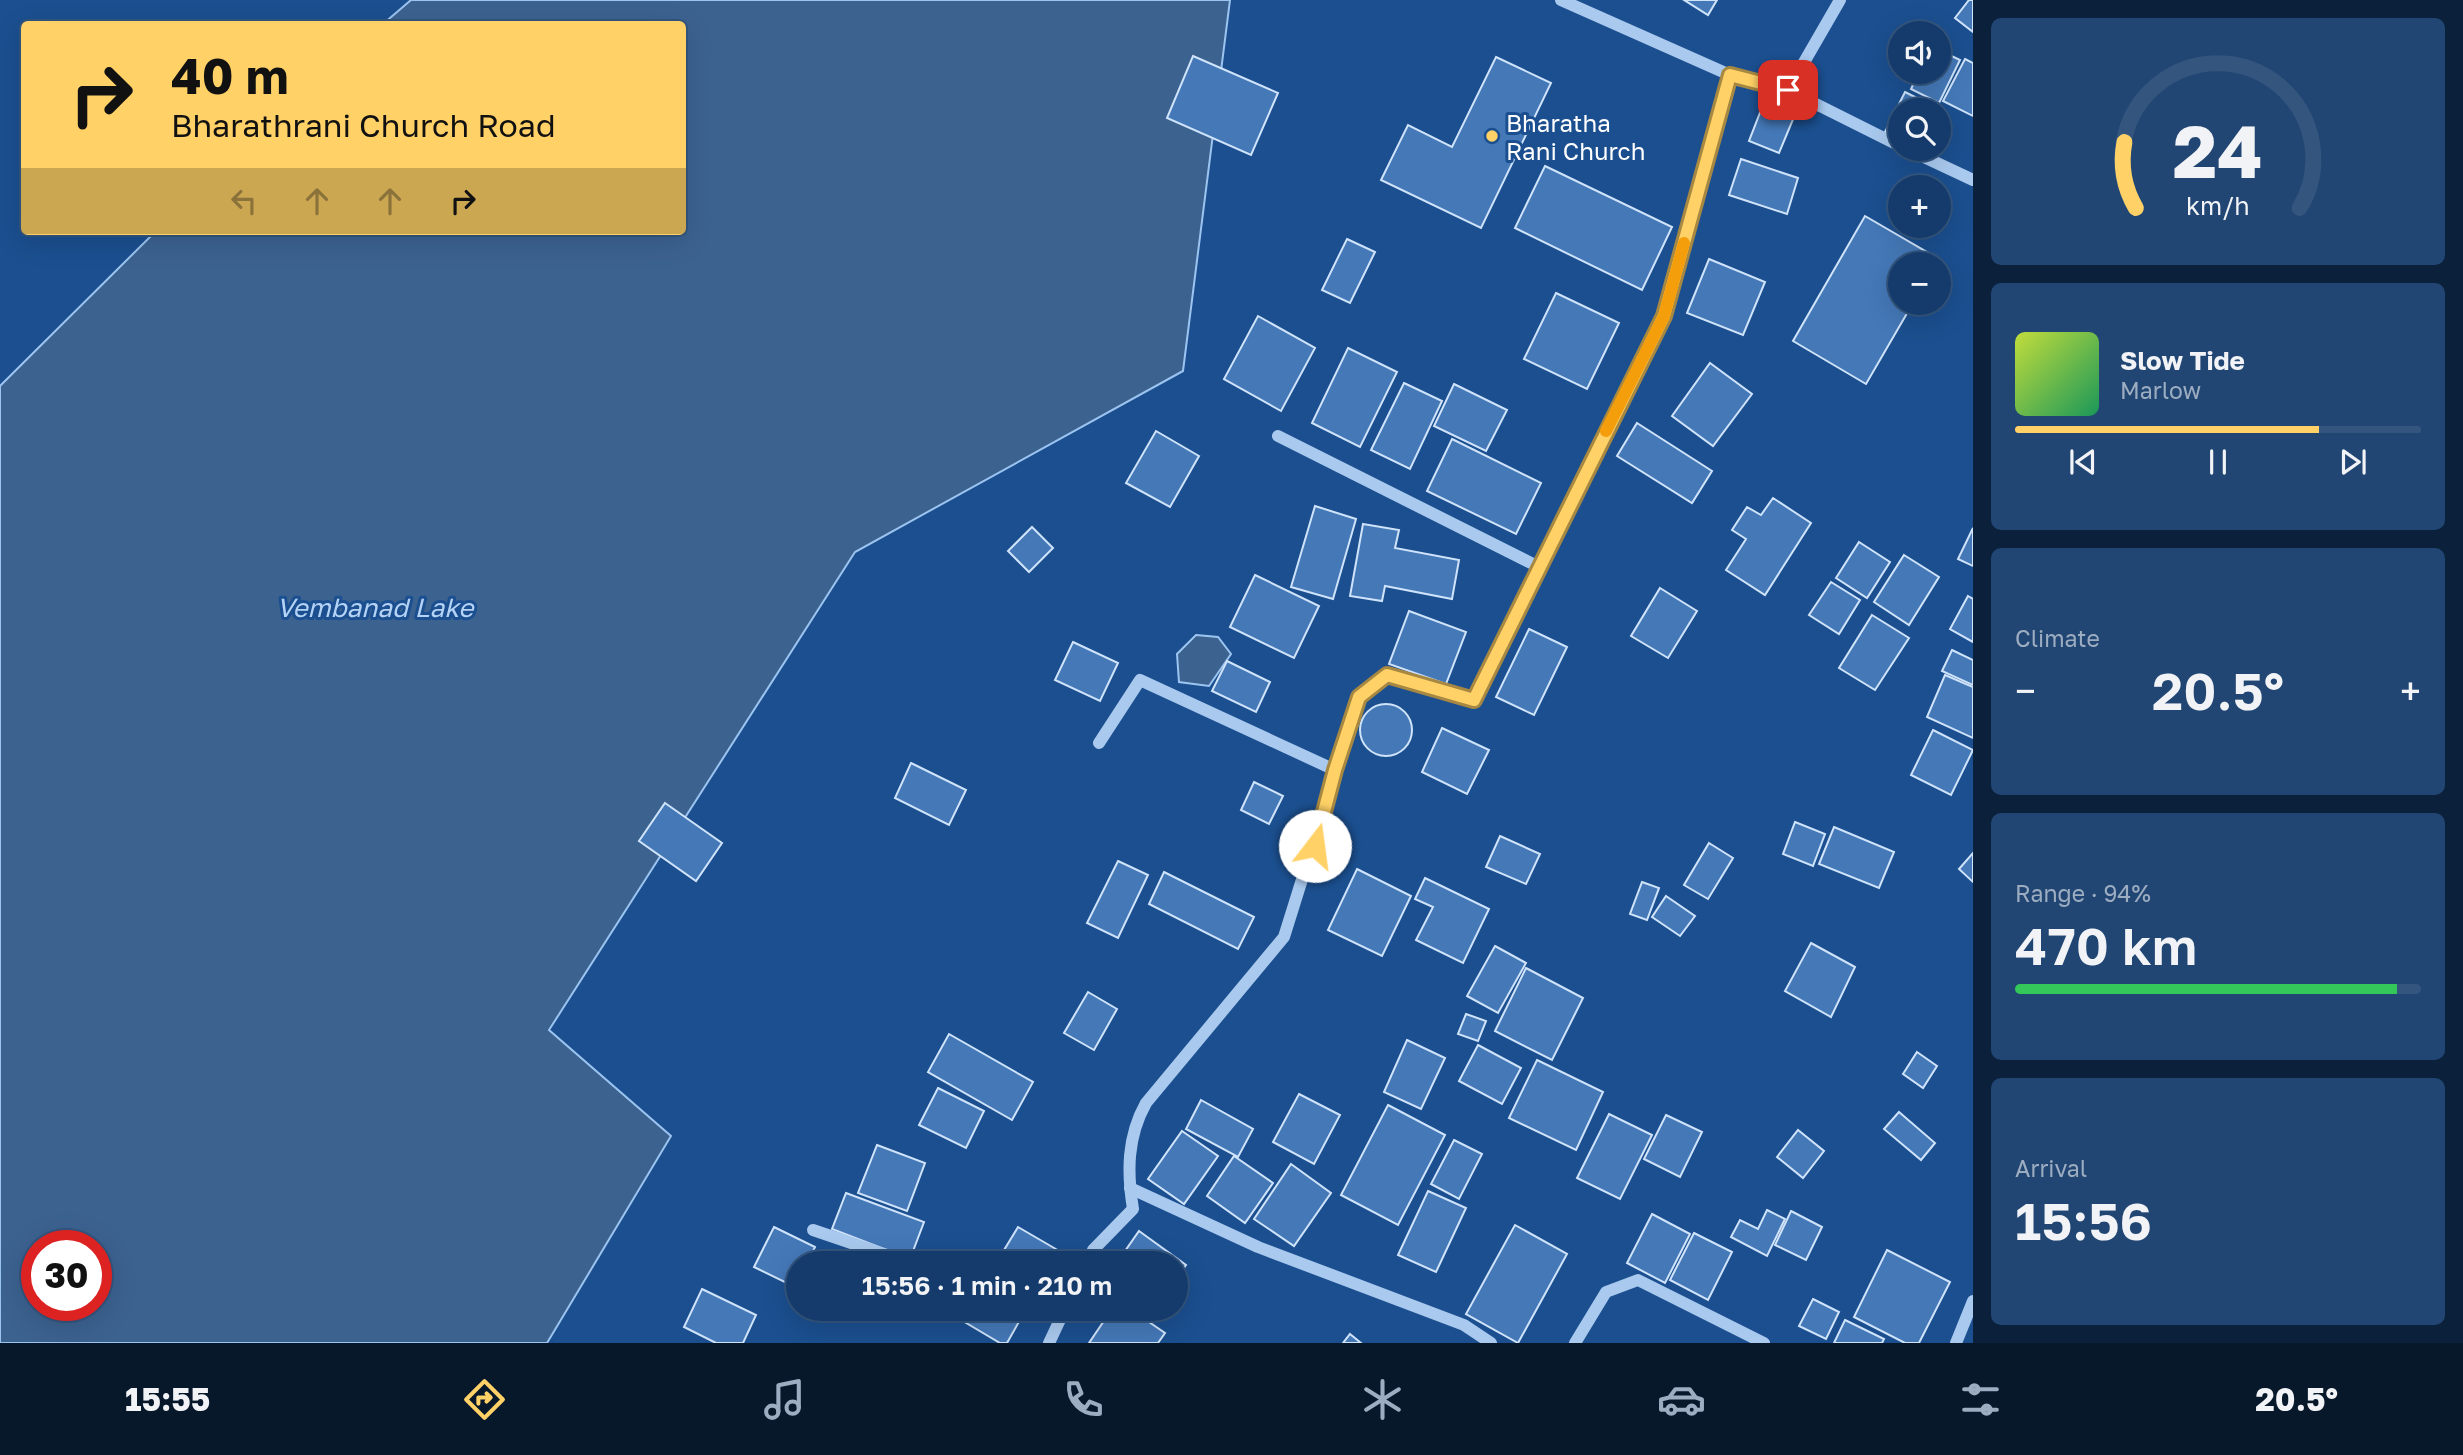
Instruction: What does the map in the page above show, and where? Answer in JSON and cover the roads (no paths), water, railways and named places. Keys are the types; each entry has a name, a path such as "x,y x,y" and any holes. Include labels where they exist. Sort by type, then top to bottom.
{"street":[{"path":"1563,0 1730,75 1788,90 1888,140"},
{"path":"1788,90 1840,0"},
{"path":"1093,1251 1133,1209 1127,1171 1135,1121 1146,1103 1284,937 1315,846 1335,770 1359,697 1387,675 1474,700 1664,316 1730,75"},
{"path":"1933,161 1973,180"},
{"path":"1278,436 1539,567"},
{"path":"1099,743 1140,680 1335,770"},
{"path":"1130,1188 1258,1247 1464,1325 1491,1343"},
{"path":"813,1230 875,1251"},
{"path":"1575,1343 1606,1292 1638,1279 1765,1343"},
{"path":"1956,1343 1973,1301"},
{"path":"1049,1343 1056,1321"}],"water":[{"name":"Vembanad Lake","path":"411,0 1230,0 1183,371 855,552 549,1030 671,1136 547,1343 0,1343 0,386 152,235 686,235 686,21 386,21"},
{"path":"1196,635 1218,637 1231,654 1209,686 1179,682 1177,654"}],"place":[{"name":"Bharatha Rani Church","path":"1492,136"}]}
